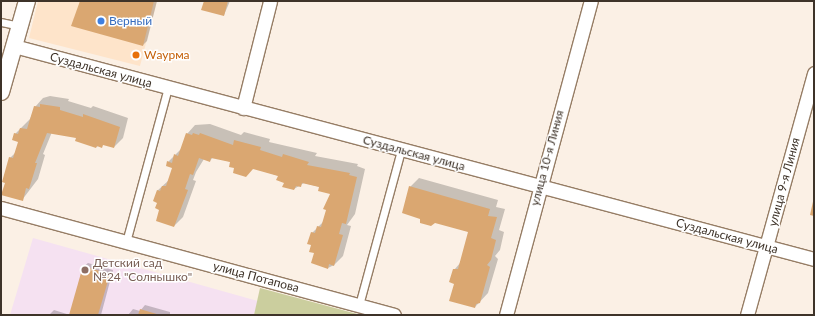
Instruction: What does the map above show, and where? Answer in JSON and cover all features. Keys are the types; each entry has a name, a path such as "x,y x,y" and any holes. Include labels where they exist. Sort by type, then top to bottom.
{"street":[{"path":"1,92 27,1"},
{"path":"243,108 270,1"},
{"name":"улица 10-я Линия","path":"506,315 539,186 591,1"},
{"name":"Суздальская улица","path":"14,46 814,259"},
{"name":"улица 9-я Линия","path":"747,315 814,73"},
{"name":"улица Потапова","path":"1,208 394,315"}],"lane":[{"path":"1,22 20,26"},
{"path":"126,242 168,87"},
{"path":"359,306 401,150"}],"shaded area":[{"path":"38,1 157,1 140,66 29,38"},
{"name":"Детский сад №24 \"Солнышко\"","path":"33,238 258,301 254,315 10,315"}],"green space":[{"path":"260,288 361,315 254,315"}],"building":[{"path":"80,1 154,1 143,46 71,26"},
{"path":"204,1 228,1 224,16 201,10"},
{"path":"40,104 60,107 60,110 83,117 83,114 120,127 114,148 103,145 102,148 97,146 96,148 75,141 76,138 47,133 35,163 37,163 29,189 26,188 23,201 1,195 5,183 2,182 9,157 13,158 18,142 12,140 14,133 18,134 20,128 27,129 34,106 40,107"},
{"path":"186,133 199,135 200,133 233,145 234,140 261,147 260,150 282,157 283,154 309,162 307,165 350,173 349,175 357,177 346,224 342,223 339,234 343,235 334,266 329,264 328,269 311,263 314,253 309,252 311,245 307,244 311,232 315,233 317,226 321,227 326,210 323,209 330,194 318,191 319,187 302,183 301,187 296,186 294,190 282,187 284,183 276,180 278,176 253,169 246,177 233,173 234,168 229,167 230,162 211,158 210,162 199,158 193,175 190,174 185,189 188,190 174,227 156,221 159,210 155,208 157,203 153,201 157,190 160,191 162,186 166,186 172,168 166,166 167,161 172,163 174,154 178,156"},
{"path":"409,186 490,209 488,216 497,217 491,238 496,240 491,260 487,265 490,267 480,303 476,304 475,308 449,301 454,284 449,282 453,269 458,269 468,232 435,223 431,226 420,223 420,219 402,213"},
{"path":"814,197 814,216 810,215"},
{"path":"83,266 110,274 98,315 69,315"},
{"path":"140,309 160,315 138,315"}],"place":[{"name":"Верный","path":"101,21"},
{"name":"Wаурма","path":"136,55"},
{"name":"Детский сад №24 \"Солнышко\"","path":"85,270"}]}
